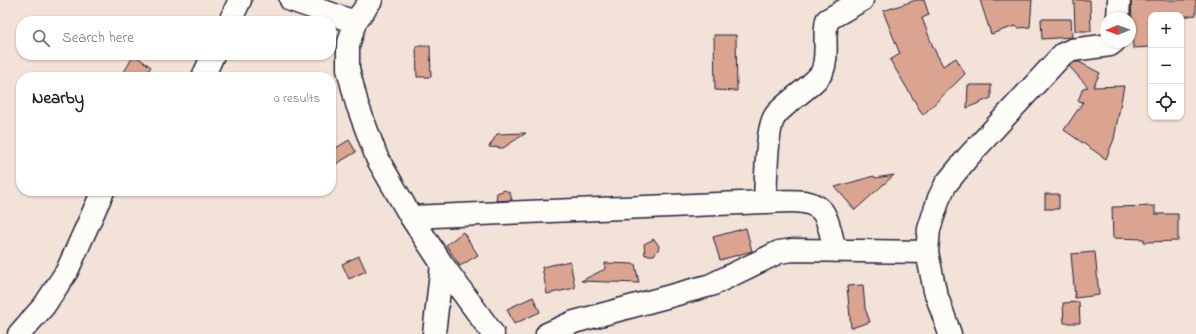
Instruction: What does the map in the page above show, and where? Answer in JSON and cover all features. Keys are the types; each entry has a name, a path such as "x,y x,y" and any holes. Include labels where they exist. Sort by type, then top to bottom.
{"street":[{"path":"232,16 240,0"},
{"path":"291,0 355,22"},
{"path":"371,0 355,22 348,46 348,69 356,104 377,158 410,217 493,334"},
{"path":"764,202 770,128 774,117 821,74 824,64 825,28 827,20 862,0"},
{"path":"1118,12 1119,0"},
{"path":"950,334 935,291 927,252 929,228 939,198 946,184 968,157 1063,54 1072,50 1100,46"},
{"path":"205,72 211,60"},
{"path":"19,334 44,306 67,271 102,196"},
{"path":"410,217 764,202 809,203 817,207 824,215 835,251"},
{"path":"546,334 574,322 711,285 779,252 793,250 927,252"},
{"path":"434,334 442,264"}],"building":[{"path":"916,0 924,0 929,15 922,18 933,47 943,66 956,58 965,74 923,115 890,60 900,54 883,11"},
{"path":"980,0 1032,0 1030,27 1019,28 1015,26 991,34"},
{"path":"1074,0 1090,0 1091,31 1075,31"},
{"path":"1131,0 1196,0 1196,15 1184,17 1184,12 1148,12 1148,47 1136,48 1136,12 1132,12"},
{"path":"1041,19 1071,19 1072,37 1042,39"},
{"path":"714,35 736,35 737,91 715,90"},
{"path":"416,46 430,46 431,77 417,77"},
{"path":"131,60 141,60 151,67 148,72 124,72"},
{"path":"1075,62 1079,62 1100,73 1093,87 1124,86 1114,139 1106,159 1064,130 1083,102 1078,101 1083,88 1088,87 1069,66"},
{"path":"968,85 991,85 991,98 967,108"},
{"path":"526,133 503,148 489,147 497,134"},
{"path":"349,140 356,152 336,164 336,148"},
{"path":"894,175 855,210 835,187 874,176 875,178"},
{"path":"505,190 510,193 512,200 496,201 497,193"},
{"path":"1045,194 1059,194 1059,209 1045,209"},
{"path":"1155,206 1155,214 1178,214 1178,241 1144,242 1144,239 1113,238 1112,207"},
{"path":"746,228 752,251 720,260 713,237"},
{"path":"463,232 478,255 460,266 446,245"},
{"path":"654,239 659,246 658,250 654,255 645,255 644,244"},
{"path":"1095,252 1099,295 1075,298 1071,254"},
{"path":"359,256 366,271 349,279 342,264"},
{"path":"570,261 575,288 547,294 542,267"},
{"path":"605,263 635,264 639,283 581,281 605,269"},
{"path":"863,285 865,308 870,322 851,328 847,286"},
{"path":"533,297 540,312 514,324 507,309"},
{"path":"1079,302 1080,323 1064,323 1063,303"}]}
